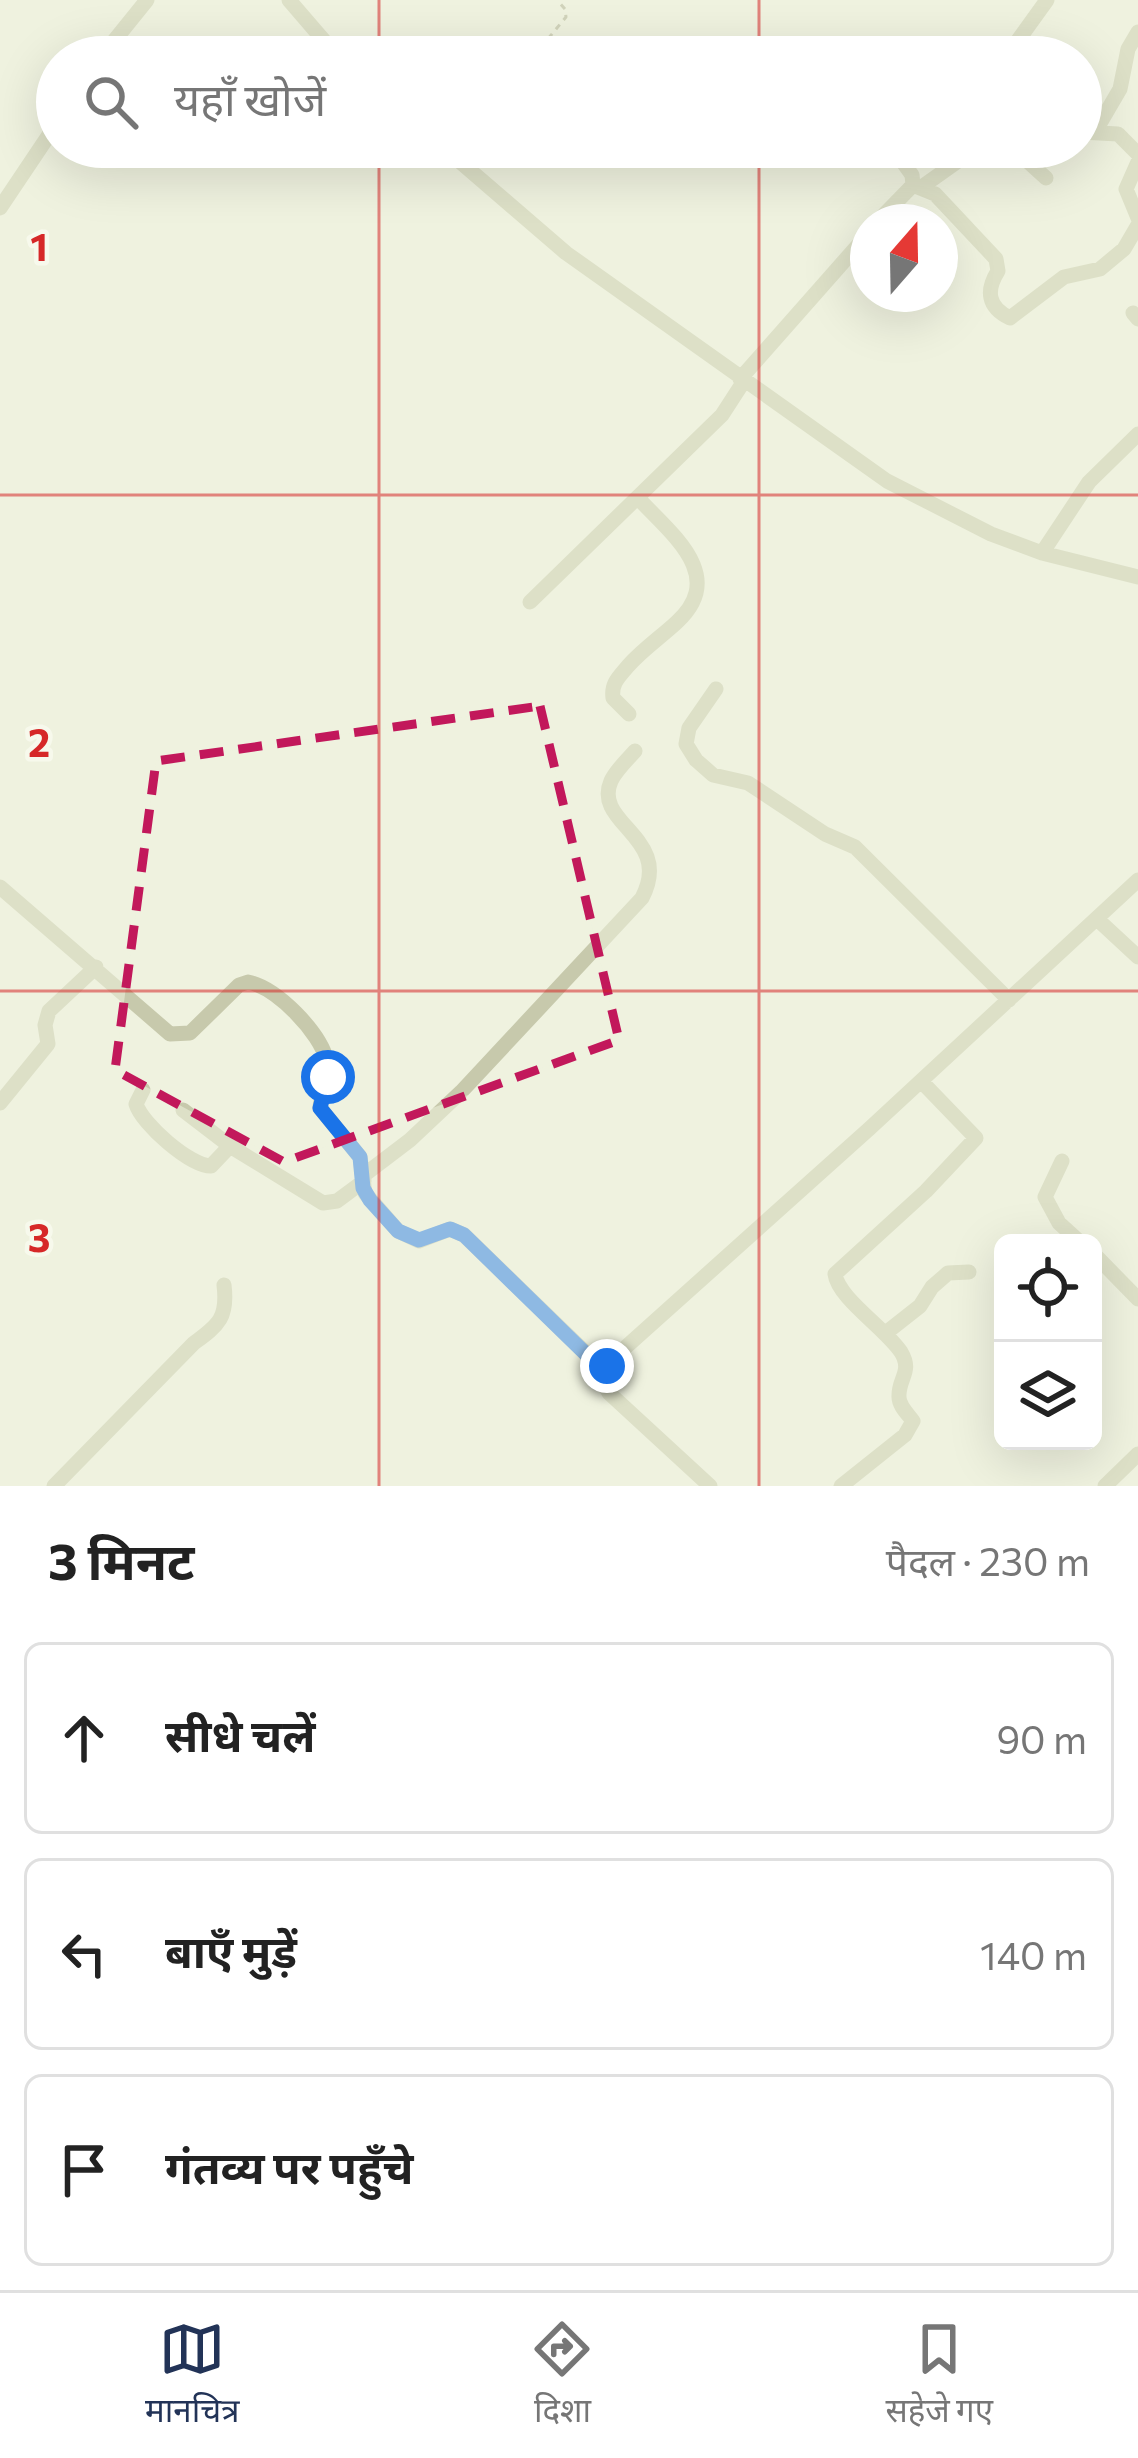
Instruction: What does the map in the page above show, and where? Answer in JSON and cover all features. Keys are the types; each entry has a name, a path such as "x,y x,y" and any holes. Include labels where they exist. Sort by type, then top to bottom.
{"street":[{"path":"118,36 147,0"},
{"path":"289,0 320,36"},
{"path":"1025,36 1047,0"},
{"path":"1102,116 1117,98 1128,49 1138,32"},
{"path":"907,168 918,185 996,259 999,267 988,295 998,311 1010,318 1064,277 1100,269 1130,242 1138,221 1126,189 1138,158 1118,134 1102,132"},
{"path":"0,208 36,154"},
{"path":"467,168 566,253 887,481 938,510 1042,553 1138,577"},
{"path":"897,204 945,168"},
{"path":"1035,168 1046,178"},
{"path":"530,602 722,415 742,380 850,255"},
{"path":"1042,553 1089,482 1138,434"},
{"path":"629,714 613,698 615,682 689,609 698,579 683,547 638,498"},
{"path":"716,689 686,738 696,760 713,775 748,783 825,834 855,847 1009,1000"},
{"path":"183,1110 230,1146 323,1203 337,1202 461,1093 642,898 650,860 613,811 609,798 612,778 635,751"},
{"path":"598,1372 1138,880"},
{"path":"0,887 153,1021 178,1036 190,1033 239,985 248,982 268,989 322,1049 328,1077 320,1108 360,1157 370,1200 409,1238 419,1240 450,1229 464,1235 590,1358 609,1393 710,1486"},
{"path":"1096,919 1138,957"},
{"path":"0,1103 48,1044 49,1011 96,967"},
{"path":"841,1486 913,1425 898,1395 906,1376 905,1360 886,1332 837,1285 835,1274 976,1138 921,1081"},
{"path":"143,1090 136,1104 143,1120 196,1164 211,1166 230,1146"},
{"path":"1061,1160 1045,1197 1072,1234"},
{"path":"1102,1262 1138,1299"},
{"path":"886,1332 920,1306 948,1273 969,1272"},
{"path":"54,1486 194,1343 219,1325 226,1311 224,1285"},
{"path":"1105,1486 1138,1454"}],"path":[{"path":"550,36 566,17 566,9 557,0"}],"highlighted area":[{"path":"540,706 619,1040 284,1162 115,1070 156,761"}],"route":[{"path":"328,1077 320,1108 360,1157 365,1193 398,1231 419,1240 450,1229 464,1235 590,1358 598,1372 607,1366"}]}
